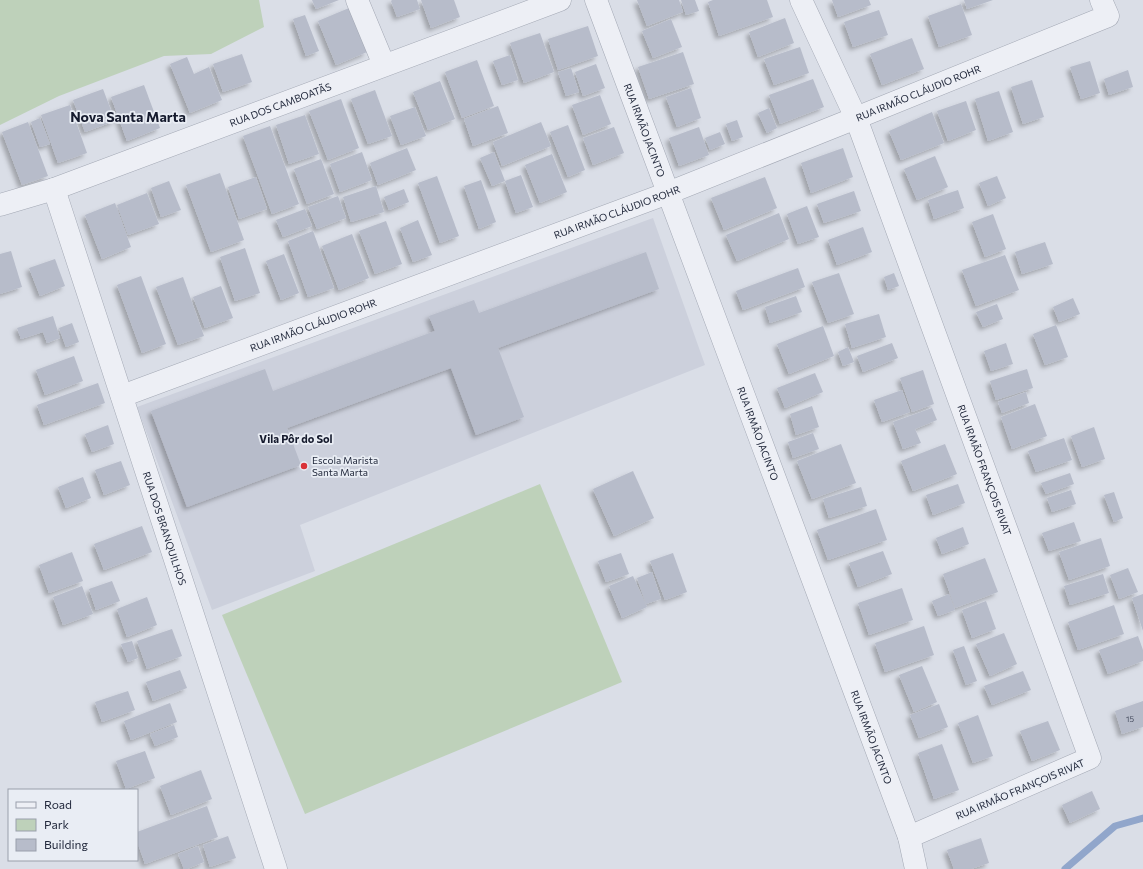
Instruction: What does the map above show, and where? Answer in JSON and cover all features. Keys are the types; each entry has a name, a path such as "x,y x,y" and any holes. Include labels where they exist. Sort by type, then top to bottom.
{"street":[{"path":"357,0 384,66"},
{"name":"RUA DOS CAMBOATÃS","path":"0,205 54,188 560,0"},
{"name":"RUA IRMÃO JACINTO","path":"596,0 909,837 916,869"},
{"name":"RUA IRMÃO FRANÇOIS RIVAT","path":"801,0 856,118 1090,758 909,837"},
{"name":"RUA IRMÃO CLÁUDIO ROHR","path":"122,396 668,193 856,118 1105,8"},
{"name":"RUA DOS BRANQUILHOS","path":"54,188 276,869"}],"shaded area":[{"name":"Escola Marista Santa Marta","path":"653,218 705,365 300,525 315,571 212,610 137,407"}],"green space":[{"path":"0,0 259,0 264,27 211,54 164,56 59,96 0,125"},
{"path":"540,484 622,682 305,814 222,615"}],"building":[{"path":"312,0 339,0 316,9"},
{"path":"417,0 420,9 397,17 391,1"},
{"path":"421,0 454,0 460,17 431,28"},
{"path":"637,0 679,0 683,12 647,26"},
{"path":"681,0 695,0 699,11 686,15"},
{"path":"713,0 767,0 773,17 719,36 708,2"},
{"path":"832,0 869,0 871,5 838,17"},
{"path":"964,0 993,0 967,9"},
{"path":"961,4 972,35 939,47 928,16"},
{"path":"349,8 367,52 336,65 318,21"},
{"path":"879,10 888,35 853,47 844,22"},
{"path":"305,15 319,51 306,56 293,19"},
{"path":"785,18 794,43 758,57 749,32"},
{"path":"671,19 682,47 653,58 642,31"},
{"path":"588,26 598,56 558,70 548,39"},
{"path":"540,33 554,72 524,83 510,43"},
{"path":"912,38 924,69 882,85 870,54"},
{"path":"800,47 809,73 774,85 764,59"},
{"path":"683,52 694,84 649,99 638,67"},
{"path":"242,54 252,82 223,92 213,64"},
{"path":"510,55 518,80 502,85 493,61"},
{"path":"187,57 194,74 209,67 222,100 190,113 170,64"},
{"path":"477,60 494,106 462,118 445,72"},
{"path":"1090,61 1100,93 1081,99 1070,67"},
{"path":"596,64 605,88 583,96 575,72"},
{"path":"571,68 579,92 566,96 558,72"},
{"path":"1128,70 1133,87 1109,95 1104,79"},
{"path":"813,79 824,107 780,124 769,95"},
{"path":"1032,80 1044,117 1023,124 1011,87"},
{"path":"440,81 455,119 428,130 413,92"},
{"path":"144,85 160,128 127,141 111,97"},
{"path":"691,88 701,118 677,127 666,97"},
{"path":"103,89 115,121 85,132 73,100"},
{"path":"375,90 392,136 368,144 351,99"},
{"path":"999,91 1013,132 988,141 975,99"},
{"path":"600,95 611,124 583,135 572,105"},
{"path":"341,99 359,148 328,160 309,111"},
{"path":"966,101 976,130 948,141 937,111"},
{"path":"70,105 87,153 58,163 41,115"},
{"path":"498,106 508,133 473,146 464,119"},
{"path":"415,107 426,136 401,145 390,116"},
{"path":"769,108 777,128 767,133 758,113"},
{"path":"932,112 944,143 901,160 889,131"},
{"path":"305,115 319,154 289,164 276,125"},
{"path":"40,118 50,144 40,147 31,122"},
{"path":"737,120 743,137 732,141 726,124"},
{"path":"28,122 48,176 22,185 2,132"},
{"path":"541,122 551,146 502,166 493,142"},
{"path":"568,125 585,170 568,177 550,132"},
{"path":"270,126 299,204 272,214 243,136"},
{"path":"614,127 624,153 593,165 583,138"},
{"path":"699,127 709,155 679,166 669,138"},
{"path":"720,132 725,144 710,150 705,138"},
{"path":"407,148 416,170 378,185 370,163"},
{"path":"843,148 853,177 811,193 801,163"},
{"path":"362,152 372,180 340,192 330,164"},
{"path":"494,152 505,181 492,186 480,158"},
{"path":"552,154 567,192 540,203 525,165"},
{"path":"935,156 948,187 917,200 904,169"},
{"path":"321,159 334,194 307,204 294,169"},
{"path":"220,173 244,240 211,252 186,185"},
{"path":"521,175 533,207 516,213 505,181"},
{"path":"437,176 459,236 440,243 418,183"},
{"path":"997,176 1006,198 988,206 979,183"},
{"path":"256,177 267,209 239,219 228,187"},
{"path":"765,177 777,208 724,230 711,198"},
{"path":"481,180 496,222 479,229 464,186"},
{"path":"169,181 181,210 161,217 151,188"},
{"path":"376,186 384,212 351,222 343,197"},
{"path":"404,189 409,202 389,210 384,197"},
{"path":"958,190 964,208 934,219 928,200"},
{"path":"854,191 861,211 824,223 817,204"},
{"path":"147,193 159,224 128,235 117,205"},
{"path":"338,196 346,218 317,229 308,207"},
{"path":"115,203 131,247 102,259 85,215"},
{"path":"807,206 819,237 798,244 787,214"},
{"path":"305,209 312,226 283,237 276,220"},
{"path":"779,213 789,239 737,261 726,235"},
{"path":"993,214 1006,249 985,257 972,222"},
{"path":"418,220 432,255 413,262 400,228"},
{"path":"386,221 402,264 375,274 359,231"},
{"path":"863,227 872,252 837,265 828,240"},
{"path":"313,231 334,288 308,297 288,241"},
{"path":"352,234 369,278 339,290 322,246"},
{"path":"1045,242 1053,264 1022,274 1015,252"},
{"path":"245,248 260,293 235,301 220,257"},
{"path":"11,251 22,287 0,294 0,254"},
{"path":"646,252 659,289 498,348 524,417 476,435 451,368 287,428 301,465 187,507 151,411 265,369 273,391 435,331 429,316 474,300 479,313"},
{"path":"284,254 299,293 281,300 266,261"},
{"path":"1005,255 1019,290 976,306 962,270"},
{"path":"55,259 65,286 40,296 29,268"},
{"path":"798,268 805,287 743,310 736,291"},
{"path":"839,273 854,314 828,323 812,282"},
{"path":"894,273 899,286 888,290 884,277"},
{"path":"141,276 166,344 142,353 117,285"},
{"path":"183,277 204,336 178,345 156,287"},
{"path":"221,286 233,318 205,328 193,297"},
{"path":"796,296 802,312 770,323 765,307"},
{"path":"1073,298 1080,314 1059,322 1053,307"},
{"path":"997,304 1003,319 983,327 976,312"},
{"path":"879,314 886,337 852,348 845,324"},
{"path":"53,316 60,338 47,343 43,332 21,339 17,328"},
{"path":"72,323 79,342 66,347 59,328"},
{"path":"1056,325 1068,357 1045,365 1033,334"},
{"path":"823,326 834,356 789,374 777,344"},
{"path":"892,343 898,358 863,372 857,356"},
{"path":"1006,343 1013,364 991,371 984,351"},
{"path":"848,347 854,362 843,366 838,352"},
{"path":"74,356 83,381 45,395 36,370"},
{"path":"1027,369 1033,388 996,400 990,381"},
{"path":"923,370 934,404 912,412 900,378"},
{"path":"815,373 823,392 785,408 777,388"},
{"path":"98,383 105,403 44,425 37,405"},
{"path":"902,390 910,412 882,422 874,400"},
{"path":"1026,392 1029,403 1002,413 998,402"},
{"path":"1035,404 1047,436 1012,449 1001,417"},
{"path":"812,406 819,427 796,435 790,414"},
{"path":"932,408 937,420 915,429 921,443 903,449 893,422"},
{"path":"108,425 114,444 92,452 85,434"},
{"path":"1094,427 1105,459 1082,467 1071,436"},
{"path":"813,433 819,449 793,458 788,442"},
{"path":"1064,438 1072,460 1036,472 1028,451"},
{"path":"841,444 856,483 812,499 797,461"},
{"path":"945,444 957,474 913,491 901,461"},
{"path":"121,461 130,485 104,495 95,470"},
{"path":"633,471 654,518 614,536 593,489"},
{"path":"1070,473 1074,484 1046,494 1041,483"},
{"path":"83,477 91,498 66,508 58,487"},
{"path":"958,484 965,503 933,515 926,495"},
{"path":"861,487 867,506 829,518 823,499"},
{"path":"1071,490 1076,504 1052,512 1047,498"},
{"path":"1114,492 1123,518 1114,522 1104,495"},
{"path":"876,509 887,540 828,560 817,530"},
{"path":"1074,522 1081,541 1049,551 1042,533"},
{"path":"142,526 152,552 104,570 94,544"},
{"path":"963,527 969,544 942,554 936,538"},
{"path":"1101,538 1110,566 1069,580 1059,552"},
{"path":"883,551 892,574 858,587 849,563"},
{"path":"72,552 83,581 49,593 39,565"},
{"path":"621,553 629,574 606,582 598,561"},
{"path":"673,553 687,592 665,600 650,561"},
{"path":"985,558 998,592 955,608 943,574"},
{"path":"1128,568 1138,592 1119,599 1110,575"},
{"path":"652,572 661,599 646,604 637,578"},
{"path":"1103,574 1109,593 1070,605 1064,586"},
{"path":"633,576 647,607 622,618 609,586"},
{"path":"112,581 120,601 96,610 89,589"},
{"path":"82,586 93,614 63,625 53,597"},
{"path":"902,588 913,620 869,635 858,603"},
{"path":"949,594 955,610 938,616 932,601"},
{"path":"1143,594 1143,631 1132,598"},
{"path":"147,597 157,625 127,637 117,609"},
{"path":"986,601 996,629 972,638 962,610"},
{"path":"1114,605 1124,634 1078,650 1068,622"},
{"path":"924,626 934,655 885,672 875,643"},
{"path":"172,629 182,656 147,669 137,641"},
{"path":"1004,633 1017,664 990,676 976,644"},
{"path":"1138,636 1143,650 1143,661 1108,674 1099,650"},
{"path":"132,641 138,658 128,662 121,644"},
{"path":"964,646 977,681 966,685 953,650"},
{"path":"922,666 937,702 914,712 899,675"},
{"path":"180,670 187,688 153,701 146,682"},
{"path":"1023,671 1031,690 992,705 984,686"},
{"path":"128,691 135,710 102,722 95,702"},
{"path":"1143,701 1143,727 1122,734 1115,711"},
{"path":"170,703 177,722 131,740 124,721"},
{"path":"939,704 948,727 919,738 910,715"},
{"path":"978,715 993,756 973,763 958,723"},
{"path":"1048,721 1060,750 1032,761 1020,731"},
{"path":"174,725 178,737 155,746 150,734"},
{"path":"942,744 959,790 934,799 918,753"},
{"path":"145,751 155,778 126,789 116,761"},
{"path":"201,770 212,799 171,815 160,786"},
{"path":"1092,791 1100,809 1070,823 1062,805"},
{"path":"207,806 218,837 145,864 138,844 138,832"},
{"path":"228,836 236,858 210,867 203,845"},
{"path":"981,838 989,863 971,869 954,869 947,850"},
{"path":"198,846 204,862 184,869 178,854"}],"waterway":[{"path":"1065,869 1115,826 1143,818"}],"place":[{"name":"Escola Marista Santa Marta","path":"304,466"}],"district":[{"name":"Nova Santa Marta","path":"128,116"},
{"name":"Vila Pôr do Sol","path":"296,438"}]}
